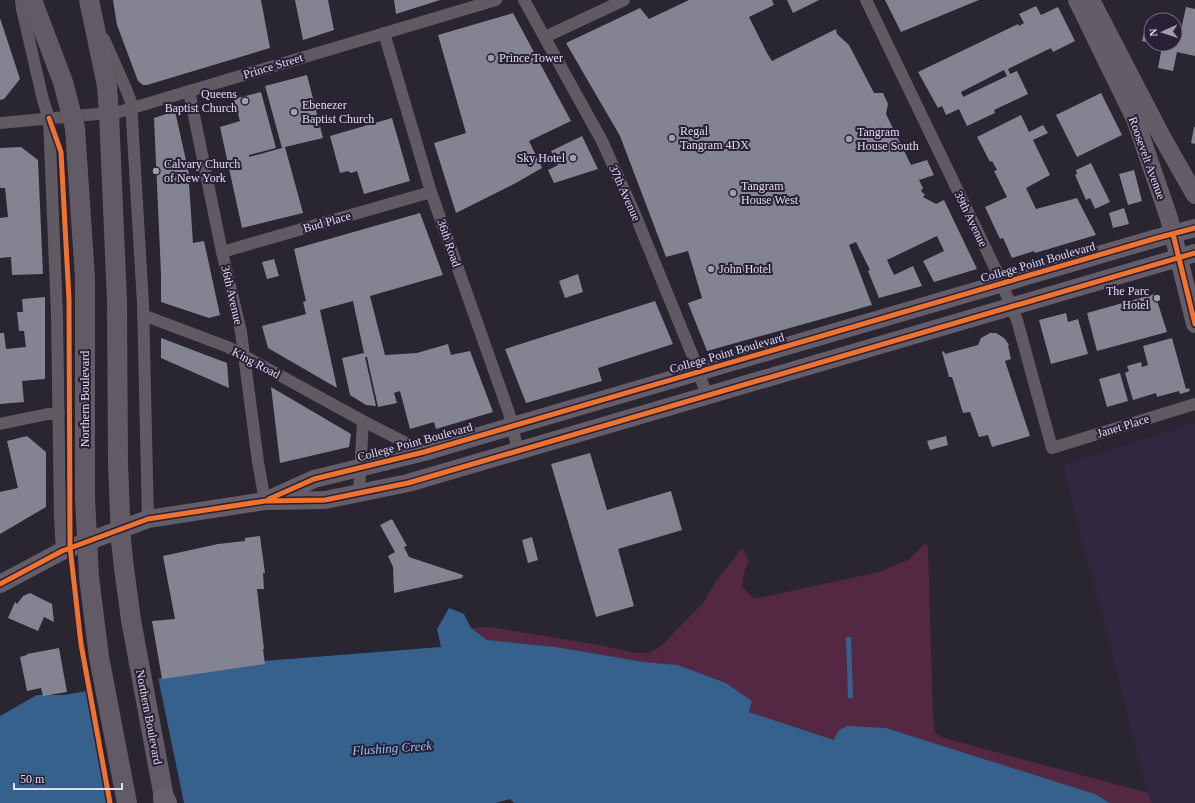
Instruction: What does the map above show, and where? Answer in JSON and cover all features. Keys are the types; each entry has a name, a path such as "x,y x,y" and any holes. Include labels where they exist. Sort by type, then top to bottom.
{"main road":[{"name":"Northern Boulevard","path":"32,0 63,82 73,116 78,153 85,302 85,498 89,577 102,676 127,803"},
{"name":"Roosevelt Avenue","path":"1077,0 1135,119 1169,218 1173,234 1187,255 1195,324"},
{"name":"Roosevelt Avenue","path":"1091,0 1162,137 1195,195"},
{"name":"Northern Boulevard","path":"90,5 106,86 109,113 117,301 118,488 124,568 131,620 165,802"},
{"name":"College Point Boulevard","path":"265,501 314,479 424,452 1001,283 1195,228"},
{"name":"College Point Boulevard","path":"0,584 62,551 148,519 265,501 326,500 408,483 1187,255"}],"street":[{"path":"21,0 43,100 49,118 57,316 60,518 62,551"},
{"name":"Prince Street","path":"0,123 119,112 496,0"},
{"name":"37th Avenue","path":"524,0 602,141 634,212 699,372 707,396"},
{"path":"545,38 624,0"},
{"name":"39th Avenue","path":"866,0 1001,283 1017,320 1052,448"},
{"name":"Northern Boulevard","path":"90,5 131,102 143,315 148,519"},
{"name":"36th Road","path":"384,33 431,192 509,413 518,451"},
{"name":"36th Avenue","path":"189,91 222,252 241,332 258,462 265,501"},
{"name":"Bud Place","path":"222,252 431,192"},
{"name":"King Road","path":"143,315 228,347 363,421 424,452"},
{"name":"Janet Place","path":"1052,448 1195,404"},
{"path":"0,424 59,413"},
{"path":"359,493 363,421"}],"shaded area":[{"path":"1195,423 1195,803 1152,803 1148,793 1063,465"},
{"path":"927,542 933,715 935,733 944,738 1148,793 1152,803 1110,803 1095,794 886,728 835,740 749,712 752,701 726,683 678,665 644,662 556,647 487,640 471,628 490,627 600,645 635,653 648,653 660,647 703,603 716,581 742,548 749,561 745,569 742,587 754,599 879,572 908,560"}],"water":[{"name":"Flushing Creek","path":"449,608 464,614 471,628 487,640 556,647 644,662 678,665 726,683 752,701 749,712 834,740 838,731 847,726 886,728 1095,794 1110,803 514,803 510,799 495,803 0,803 0,716 37,695 64,695 252,662 441,647 437,629"},
{"path":"846,637 851,637 853,698 848,698"}],"pier":[{"path":"158,677 184,803 108,803 86,689"}],"building":[{"path":"113,0 261,0 270,48 143,85 138,81 117,25"},
{"path":"295,0 328,0 334,30 303,40"},
{"path":"394,0 440,0 396,14"},
{"path":"689,0 772,0 774,5 749,17 772,61 836,29 837,34 849,45 874,93 883,93 888,104 886,114 911,165 927,160 934,175 919,180 923,188 921,191 925,195 923,197 936,204 944,200 977,269 934,282 923,261 944,251 937,236 887,260 894,275 913,266 922,286 879,298 868,271 870,270 856,242 849,245 872,305 707,351 688,303 702,298 688,251 666,257 620,136 566,43 640,8 649,19"},
{"path":"787,0 819,0 793,13"},
{"path":"885,0 979,0 901,32"},
{"path":"1036,6 1041,15 1058,7 1075,41 1053,52 1051,48 1008,69 1010,74 1017,71 1028,94 994,110 995,113 967,126 959,109 946,115 942,106 938,108 918,72 1018,24 1019,26 1024,23 1019,14","holes":["1004,70 1007,76 963,97 961,92"]},
{"path":"1186,7 1195,9 1195,56 1177,52 1183,52 1183,21"},
{"path":"513,13 571,121 529,141 542,168 456,213 434,143 466,133 438,35"},
{"path":"0,18 20,79 4,99 0,100"},
{"path":"1161,52 1177,52 1173,71 1158,68"},
{"path":"307,75 323,138 285,147 303,213 242,228 220,127 240,121 234,99 261,92 276,148 249,155 249,157 282,148 265,86"},
{"path":"1101,93 1122,135 1077,157 1056,115"},
{"path":"175,111 191,183 189,184 193,243 204,241 220,315 209,318 161,302 154,118"},
{"path":"1021,115 1029,132 1043,125 1048,133 1033,140 1050,175 1026,188 1036,209 1077,198 1096,235 1035,253 1034,251 1012,258 1003,238 1000,239 985,207 1007,197 994,171 997,170 992,161 990,162 977,137"},
{"path":"392,118 410,181 364,194 357,171 351,173 348,171 340,173 330,136"},
{"path":"1195,127 1195,144 1191,143"},
{"name":"Sky Hotel","path":"582,136 598,169 554,183 548,170 558,165 551,151"},
{"path":"21,147 38,160 43,274 12,275 11,257 0,258 0,218 8,217 5,188 0,188 0,148"},
{"path":"1091,163 1110,202 1095,209 1090,198 1086,200 1075,175 1077,174 1076,170"},
{"path":"1134,170 1142,201 1128,205 1119,174"},
{"path":"1124,208 1129,224 1113,228 1109,213"},
{"path":"420,213 443,275 370,296 385,355 417,353 448,344 451,355 470,351 493,412 436,429 434,422 410,429 400,391 394,393 397,403 378,407 367,357 365,357 376,406 366,405 350,395 342,358 364,353 353,301 320,310 337,388 268,348 262,326 306,314 303,302 306,301 294,249"},
{"path":"274,259 279,276 267,279 262,262"},
{"path":"578,274 583,292 565,298 559,281"},
{"path":"1155,294 1167,332 1097,351 1087,313"},
{"path":"45,297 45,379 22,381 24,402 0,404 0,333 4,333 6,349 26,347 24,331 19,331 17,312 23,312 22,299"},
{"path":"655,301 673,344 598,368 602,381 526,403 505,349"},
{"path":"1066,313 1068,322 1078,319 1088,354 1051,364 1039,320"},
{"path":"990,333 996,333 1001,336 1009,345 1011,359 1005,361 1030,436 992,447 988,435 979,437 970,412 963,413 952,377 949,377 942,352 944,351 945,354 978,345 981,338"},
{"path":"161,338 227,363 229,388 161,358"},
{"path":"1172,338 1186,389 1189,388 1190,391 1180,394 1179,391 1157,397 1156,393 1133,400 1125,373 1129,371 1127,366 1141,362 1142,367 1148,365 1143,346"},
{"path":"1120,373 1128,401 1107,407 1099,379"},
{"path":"271,387 351,434 349,447 280,463"},
{"path":"27,436 46,452 46,507 0,534 0,492 18,488 7,441"},
{"path":"946,436 948,445 930,450 927,441"},
{"path":"590,453 607,510 671,491 682,530 618,549 634,606 596,617 551,464"},
{"path":"392,519 407,546 404,547 409,557 463,575 462,578 394,593 393,567 388,556 395,552 380,525"},
{"path":"260,536 265,573 263,573 264,589 257,589 265,664 162,679 152,621 175,619 163,556 218,544 245,541 245,538"},
{"path":"532,537 538,560 528,563 522,540"},
{"path":"30,593 52,604 54,622 44,617 38,631 8,618 15,602 17,604 23,596"},
{"path":"59,648 67,692 43,696 41,688 27,691 20,657 27,654"}],"cycle path":[{"path":"49,118 61,152 69,299 70,547 81,644 110,803"},
{"path":"269,499 314,479 424,452 1195,228"},
{"path":"1173,234 1195,324"},
{"path":"0,584 62,551 148,519 265,501 325,500 408,483 1195,253"}],"place":[{"name":"Prince Tower","path":"491,58"},
{"name":"Queens Baptist Church","path":"245,101"},
{"name":"Ebenezer Baptist Church","path":"294,112"},
{"name":"Regal Tangram 4DX","path":"672,138"},
{"name":"Tangram House South","path":"849,139"},
{"name":"Sky Hotel","path":"573,158"},
{"name":"Calvary Church of New York","path":"156,171"},
{"name":"Tangram House West","path":"733,193"},
{"name":"John Hotel","path":"711,269"},
{"name":"The Parc Hotel","path":"1157,298"}]}
